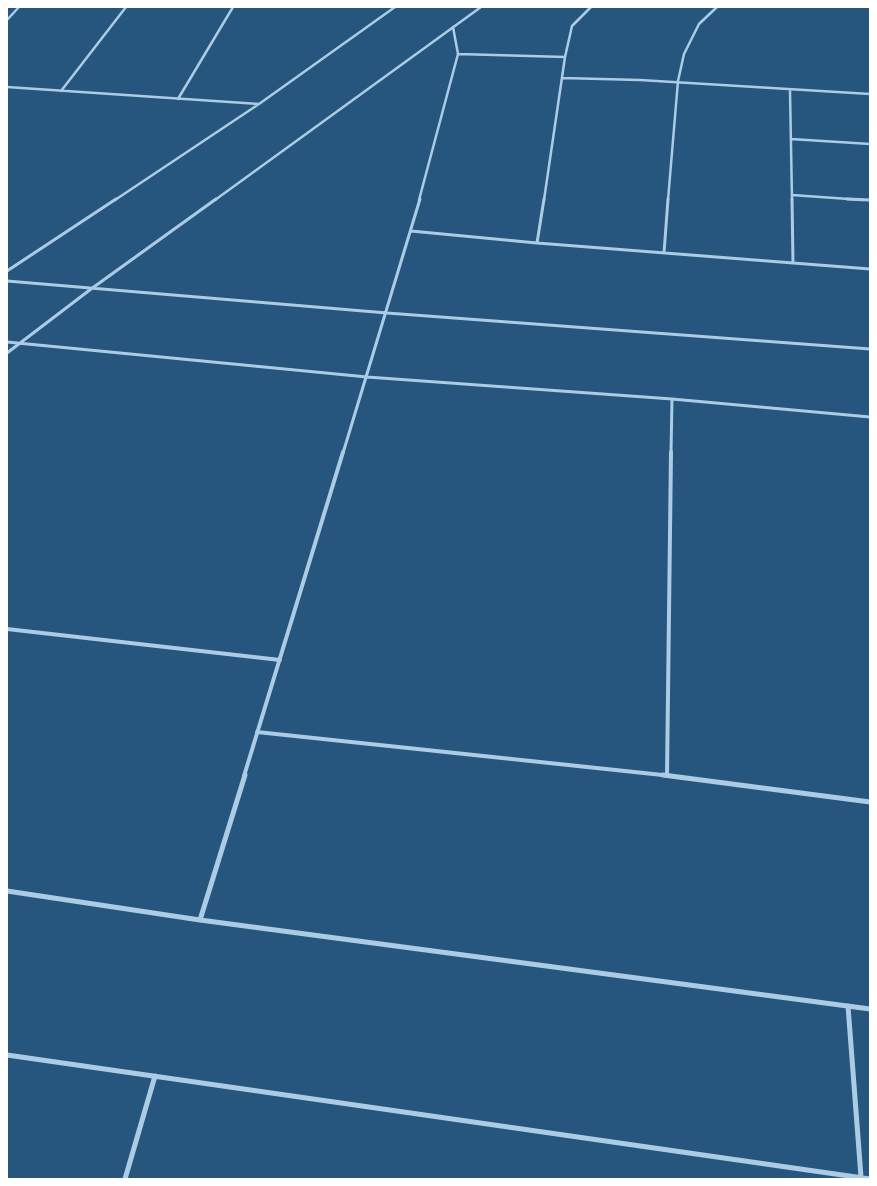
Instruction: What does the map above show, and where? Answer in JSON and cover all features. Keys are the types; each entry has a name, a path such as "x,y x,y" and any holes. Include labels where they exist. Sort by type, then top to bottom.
{"street":[{"path":"7,20 19,7"},
{"path":"60,91 126,7"},
{"path":"178,99 233,7"},
{"path":"7,271 259,104 395,7"},
{"path":"7,353 91,289 480,7"},
{"path":"537,243 572,26 591,7"},
{"path":"664,253 678,81 684,54 699,24 717,7"},
{"path":"200,920 411,231 458,54 454,27"},
{"path":"458,54 566,57"},
{"path":"563,78 678,81 790,91 870,94"},
{"path":"7,87 259,104"},
{"path":"790,91 793,263"},
{"path":"791,139 870,144"},
{"path":"792,195 870,200"},
{"path":"411,231 537,243 870,269"},
{"path":"7,281 387,313 870,349"},
{"path":"7,342 367,377 672,399 870,417"},
{"path":"667,774 672,399"},
{"path":"7,629 280,660"},
{"path":"257,732 667,774 870,802"},
{"path":"7,891 200,920 870,1009"},
{"path":"848,1006 861,1177"},
{"path":"7,1055 870,1179"},
{"path":"125,1179 155,1076"}]}
